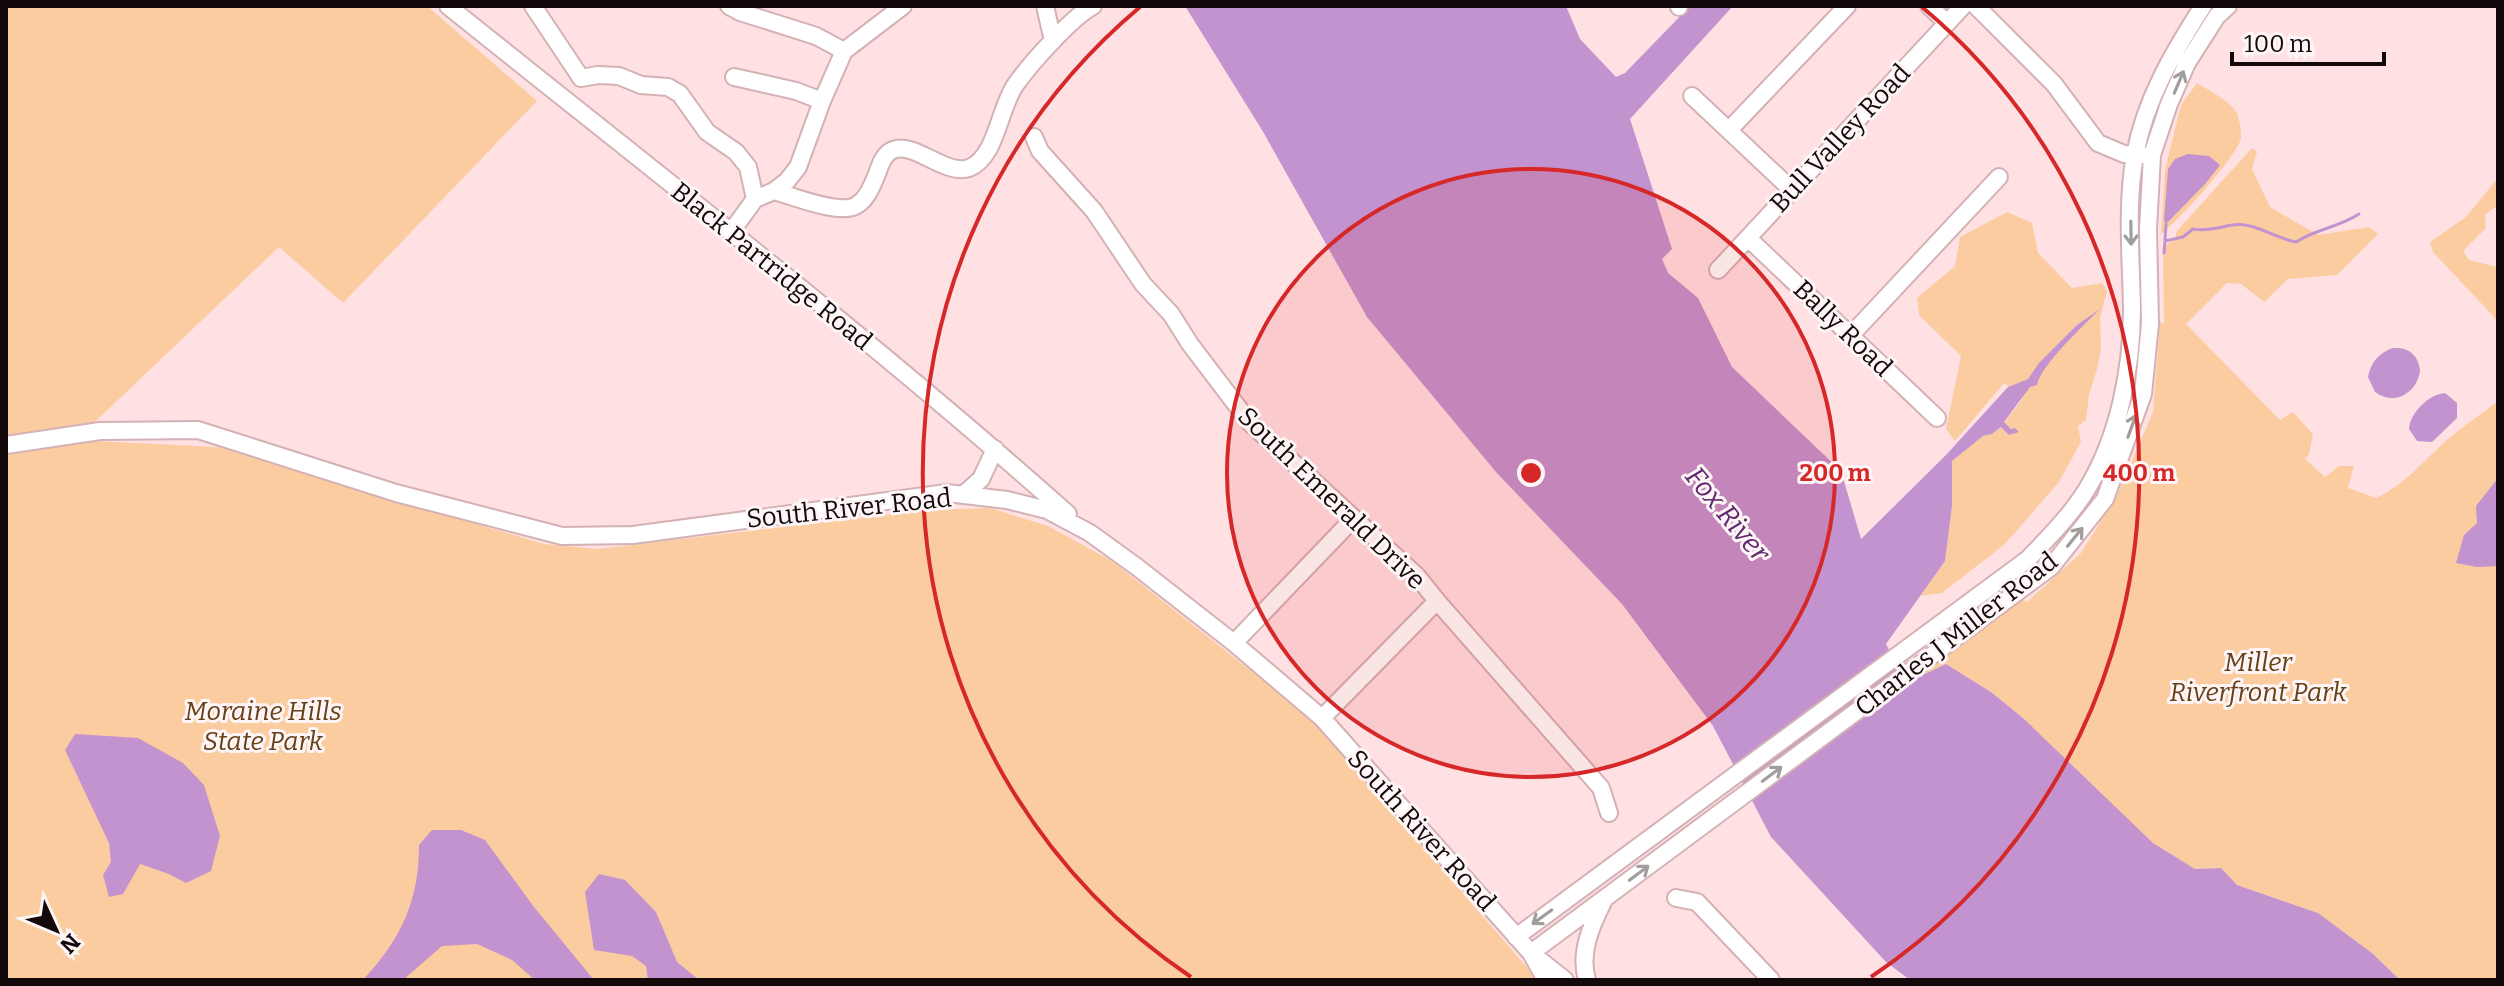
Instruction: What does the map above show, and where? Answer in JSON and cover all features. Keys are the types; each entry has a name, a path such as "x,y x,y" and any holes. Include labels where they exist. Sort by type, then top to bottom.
{"street":[{"name":"Black Partridge Road","path":"448,6 919,384 1090,533"},
{"path":"533,6 581,78"},
{"path":"729,6 816,36 844,51"},
{"path":"731,232 755,199 774,191 798,167 844,51 903,6"},
{"path":"1045,6 1053,41"},
{"path":"774,191 839,209 856,206 869,191 883,159 891,150 902,148 957,170 982,160 1014,86 1053,41 1093,6"},
{"path":"1729,130 1847,6"},
{"path":"1929,6 1947,23"},
{"name":"Bull Valley Road","path":"1718,270 1963,6"},
{"path":"1976,6 2054,84 2098,143 2124,154 2143,155"},
{"name":"Charles J Miller Road","path":"1516,937 2028,559 2088,489 2109,442 2128,378 2132,312 2130,219 2150,98 2175,49 2203,6"},
{"name":"Charles J Miller Road","path":"1531,953 2051,567 2105,499 2143,394 2150,324 2143,155 2187,63 2217,16 2228,6"},
{"path":"565,97 581,78 598,75 619,76 641,85 668,87 680,94 707,132 736,152 748,167 755,199"},
{"path":"734,77 796,91 822,101"},
{"path":"1692,96 1792,190"},
{"name":"South Emerald Drive","path":"1034,137 1040,151 1094,211 1143,284 1171,314 1250,423 1417,576 1601,788 1609,813"},
{"path":"1851,335 1999,177"},
{"name":"Bally Road","path":"1748,238 1937,418"},
{"name":"South River Road","path":"6,445 100,431 198,430 396,493 562,536 633,535 947,493 1007,500 1047,510 1090,533 1234,643 1322,718 1516,937 1565,980"},
{"path":"963,495 981,479 995,449"},
{"path":"1234,643 1353,519"},
{"path":"1322,718 1437,601"},
{"path":"1676,898 1697,902 1771,980"},
{"path":"1587,980 1583,966 1590,929 1604,899"},
{"name":"South River Road","path":"1531,953 1546,980"}],"green space":[{"name":"Moraine Hills State Park","path":"6,6 427,6 537,101 343,303 279,247 76,440 217,447 544,544 598,549 924,510 990,508 1048,526 1112,561 1312,719 1538,980 6,980"},
{"path":"2197,83 2219,96 2237,113 2241,138 2230,158 2206,188 2161,234 2165,170 2181,105"},
{"name":"Miller Riverfront Park","path":"2252,148 2257,152 2252,169 2270,207 2318,235 2369,227 2378,234 2337,275 2288,279 2264,302 2241,284 2227,283 2186,324 2280,420 2293,412 2313,434 2305,459 2325,477 2339,466 2354,466 2348,488 2376,498 2399,484 2463,427 2498,401 2498,980 2400,980 2372,953 2318,913 2237,885 2220,868 2195,869 2152,843 2023,718 1991,692 1946,664 1910,682 1901,673 1937,648 1955,650 1969,635 2021,599 2027,602 2081,553 2117,495 2153,412 2160,322 2164,324 2163,246 2176,240 2176,232"},
{"path":"2498,178 2498,206 2485,214 2486,228 2463,251 2469,260 2498,267 2498,324 2433,252 2430,242 2466,217"},
{"path":"2007,212 2032,223 2038,253 2072,288 2102,283 2107,291 2100,318 2098,366 2089,395 2086,420 2078,426 2081,442 2059,482 2005,544 1942,593 1920,596 1945,561 1952,506 1952,461 1983,436 2001,427 2011,429 2004,423 2023,398 2004,383 1955,441 1946,429 1961,356 1919,315 1917,298 1955,266 1960,237"}],"water":[{"name":"Fox River","path":"1185,6 1566,6 1580,39 1616,77 1625,73 1690,6 1733,6 1630,119 1672,249 1662,259 1668,273 1698,298 1732,367 1841,471 1861,539 1946,455 2008,387 2028,379 2039,363 2077,325 2100,309 2054,357 2037,385 2030,387 2004,422 2019,432 2009,435 2001,427 1983,436 1952,461 1952,506 1945,561 1886,644 1901,673 1910,681 1946,664 1991,692 2023,718 2153,843 2195,869 2221,868 2237,885 2318,913 2372,953 2400,980 1910,980 1886,962 1771,837 1713,726 1622,604 1496,472 1367,317 1262,130"},
{"path":"2188,154 2209,156 2220,165 2166,224 2168,169 2175,159"},
{"path":"2393,348 2411,353 2420,370 2410,391 2390,398 2375,392 2368,377 2376,359"},
{"path":"2445,393 2457,403 2457,418 2432,442 2417,441 2409,429 2413,417 2427,401"},
{"path":"2498,478 2498,566 2477,567 2456,563 2464,535 2477,523 2476,506"},
{"path":"75,734 138,738 183,763 204,785 220,836 211,871 186,883 140,864 123,894 109,897 103,875 111,862 109,843 65,750"},
{"path":"432,830 461,830 485,840 534,907 594,980 535,980 512,960 477,944 442,946 403,980 363,980 388,949 405,918 416,884 419,845"},
{"path":"599,874 625,880 656,912 677,962 699,980 648,980 646,966 632,956 594,950 585,892"}],"waterway":[{"path":"2164,253 2165,241 2183,237 2193,229 2245,225 2296,242 2359,214"},
{"path":"2165,240 2166,224"}]}
